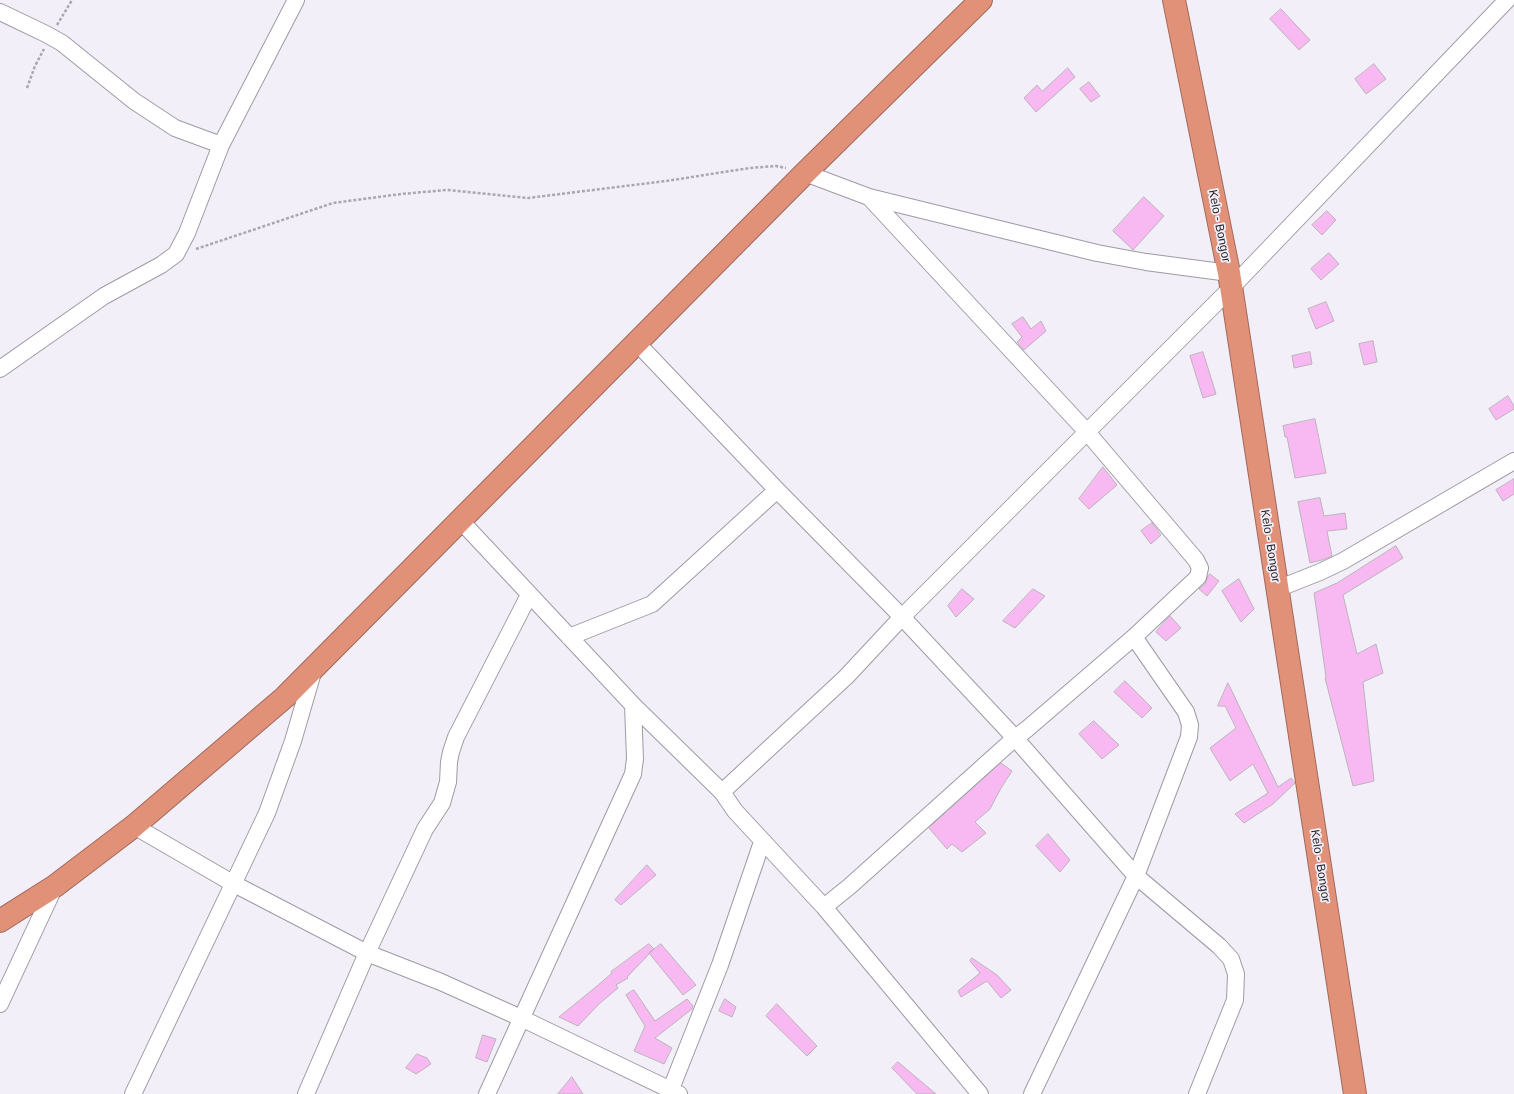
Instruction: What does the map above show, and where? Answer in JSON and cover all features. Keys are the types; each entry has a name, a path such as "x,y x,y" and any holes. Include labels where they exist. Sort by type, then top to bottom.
{"highway":[{"path":"0,921 55,886 134,826 284,697 461,521 805,173 981,0"},
{"name":"Kelo - Bongor","path":"1174,0 1230,281 1355,1094"}],"street":[{"path":"0,369 104,296 161,265 176,254 187,233 221,145 296,0"},
{"path":"722,792 846,677 902,617 1087,432 1230,281 1507,0"},
{"path":"0,12 62,43 134,101 175,128 221,145"},
{"path":"805,173 869,197 1096,253 1146,262 1230,281"},
{"path":"824,908 1015,738 1134,637 1198,577 1200,568 1196,560 1087,432 869,197"},
{"path":"637,343 777,490 902,617 1015,738 1136,876 1219,946 1231,959 1236,974 1235,1000 1197,1094"},
{"path":"1277,589 1343,561 1514,461"},
{"path":"569,637 652,604 777,490"},
{"path":"461,521 633,705 722,792 735,811 824,908 980,1094"},
{"path":"306,1094 367,953 426,829 442,803 448,782 451,752 456,737 529,595"},
{"path":"1032,1094 1136,876 1189,737 1190,725 1186,712 1134,637"},
{"path":"133,1094 267,813 293,741 315,667"},
{"path":"487,1094 633,774 635,759 633,705"},
{"path":"134,826 234,884 367,953 441,982 522,1018 672,1093 720,965 762,842"},
{"path":"0,1004 55,886"}],"path":[{"path":"176,254 204,247 333,203 401,194 447,190 528,198 776,166 805,173"}],"building":[{"path":"1281,9 1310,40 1299,50 1270,19"},
{"path":"1374,64 1386,79 1366,94 1355,79"},
{"path":"1068,68 1075,77 1036,112 1024,98 1037,85 1042,91"},
{"path":"1089,82 1100,96 1091,102 1080,89"},
{"path":"1144,197 1164,216 1133,250 1113,231"},
{"path":"1327,211 1336,220 1322,235 1312,225"},
{"path":"1329,253 1339,264 1321,280 1311,269"},
{"path":"1326,302 1334,321 1316,329 1308,309"},
{"path":"1023,317 1031,329 1041,321 1046,331 1024,350 1017,342 1022,337 1012,324"},
{"path":"1373,341 1377,362 1364,365 1359,344"},
{"path":"1203,352 1216,394 1203,398 1190,356"},
{"path":"1310,352 1312,364 1294,368 1292,356"},
{"path":"1508,396 1514,406 1514,409 1496,420 1489,409"},
{"path":"1315,419 1326,473 1295,478 1287,437 1285,437 1283,426"},
{"path":"1103,467 1117,485 1089,509 1079,499"},
{"path":"1514,479 1514,494 1503,501 1496,490"},
{"path":"1320,498 1324,516 1345,513 1347,529 1327,531 1332,556 1310,563 1298,502"},
{"path":"1152,523 1161,535 1151,544 1141,531"},
{"path":"1396,546 1403,558 1343,595 1357,654 1376,644 1383,673 1363,682 1374,781 1353,786 1325,678 1314,593 1337,583"},
{"path":"1210,574 1219,581 1207,596 1199,589 1205,584"},
{"path":"1239,579 1254,609 1241,622 1222,591"},
{"path":"962,589 974,599 956,617 948,606"},
{"path":"1033,589 1045,596 1015,628 1003,621"},
{"path":"1170,616 1181,628 1166,641 1156,632"},
{"path":"1125,681 1152,708 1142,718 1114,692"},
{"path":"1228,683 1278,787 1291,778 1295,783 1273,804 1244,823 1235,814 1268,793 1253,764 1230,781 1210,748 1236,728 1225,706 1218,706"},
{"path":"1094,721 1119,745 1102,759 1079,734"},
{"path":"1001,763 1012,771 990,809 975,822 986,833 962,852 952,844 947,849 929,828"},
{"path":"1048,834 1070,860 1060,872 1036,846"},
{"path":"647,865 656,875 621,905 615,900"},
{"path":"649,944 654,949 627,977 628,978 616,985 618,988 599,1004 578,1026 559,1017 597,986 612,973 611,972"},
{"path":"661,944 696,985 683,995 649,953"},
{"path":"972,958 997,975 1011,990 1001,998 987,981 961,997 958,991 980,973 970,961"},
{"path":"634,990 655,1021 687,999 693,1006 692,1009 655,1038 672,1048 664,1064 634,1051 645,1026 626,995"},
{"path":"725,999 736,1007 732,1017 719,1011"},
{"path":"777,1004 817,1046 807,1056 766,1016"},
{"path":"483,1035 496,1039 487,1062 476,1058"},
{"path":"417,1054 427,1058 431,1064 416,1074 406,1068"},
{"path":"898,1062 936,1094 917,1094 892,1068"},
{"path":"572,1077 583,1094 558,1094"}]}
